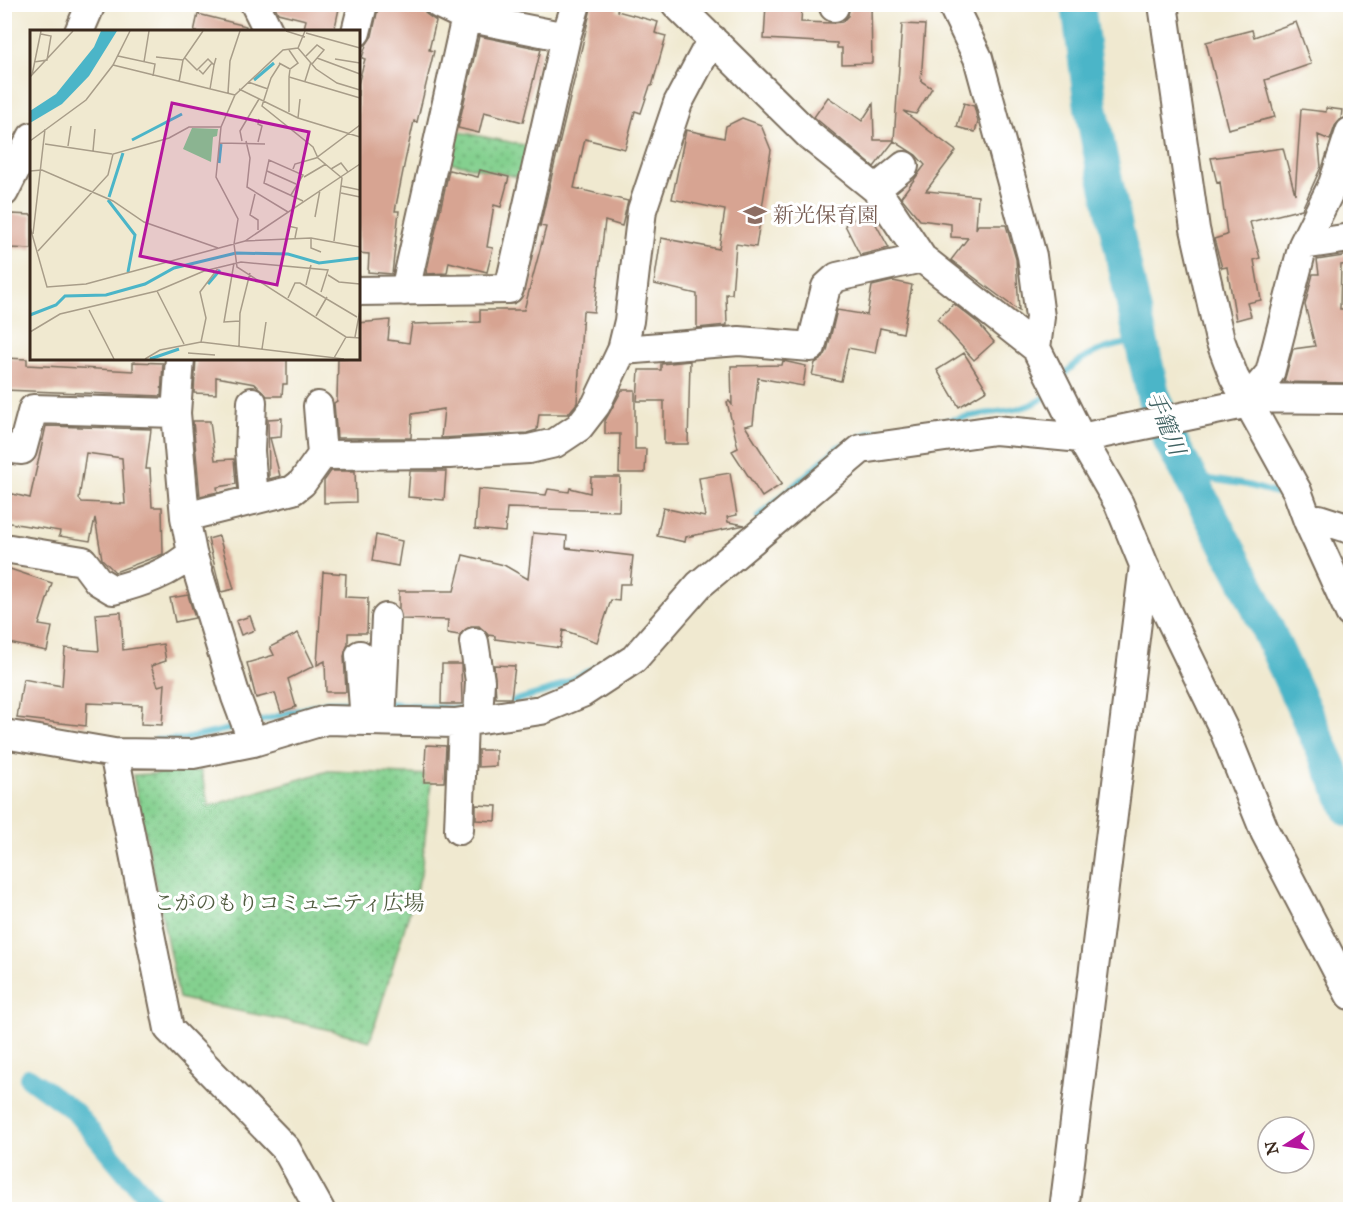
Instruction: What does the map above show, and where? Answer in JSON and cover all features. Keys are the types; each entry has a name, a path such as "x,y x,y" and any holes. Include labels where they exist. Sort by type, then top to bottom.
{"street":[{"path":"80,30 91,4"},
{"path":"255,4 268,30"},
{"path":"356,30 363,4"},
{"path":"439,4 466,17 566,37"},
{"path":"360,291 509,289 566,37 576,4"},
{"path":"676,4 810,136 876,189 922,258 1036,348 1081,438 1119,504 1144,565 1223,728 1265,832 1350,995"},
{"path":"952,4 978,58 1032,256 1040,317 1036,348"},
{"path":"1163,4 1195,229 1220,340 1234,377 1303,508 1350,613"},
{"path":"405,291 466,17"},
{"path":"322,455 449,454 546,447 563,439 583,423 596,405 622,350 629,321 642,210 678,103 712,39"},
{"path":"1246,401 1270,373 1303,245 1333,184 1350,132"},
{"path":"4,192 30,141"},
{"path":"876,189 904,166"},
{"path":"1303,245 1350,238"},
{"path":"622,350 738,341 811,347 826,287 837,277 922,258"},
{"path":"180,360 176,413 185,518 192,553 249,730"},
{"path":"4,734 114,753 193,754 249,730 326,720 373,708 470,720 541,710 582,693 634,659 699,585 861,449 995,430 1081,438 1246,401 1350,399"},
{"path":"252,402 250,451 254,500"},
{"path":"185,518 298,487 322,455 318,406"},
{"path":"4,448 22,450 33,409 176,413"},
{"path":"1303,508 1319,519 1350,529"},
{"path":"4,549 83,561 99,581 113,590 139,584 183,562 192,553"},
{"path":"1064,1209 1144,565"},
{"path":"373,708 386,618"},
{"path":"459,830 470,720 480,681 474,642"},
{"path":"360,655 373,708"},
{"path":"114,753 169,1029 286,1149 320,1209"}],"green space":[{"path":"445,129 529,146 523,178 439,160"},
{"name":"こがのもりコミュニティ広場","path":"201,771 209,806 328,771 432,775 421,874 370,1041 322,1028 179,998 133,775"}],"building":[{"path":"274,4 340,4 334,30 304,30 306,20 278,13"},
{"path":"379,4 408,4 423,8 426,14 436,21 429,50 434,51 417,122 414,121 395,211 399,211 392,274 368,272 369,254 360,253 360,77 365,59 362,58 372,36"},
{"path":"592,4 618,4 617,11 658,22 655,33 666,36 652,86 650,86 641,113 635,111 625,149 585,139 574,188 628,201 622,226 605,221 594,312 583,311 577,403 568,414 539,414 537,430 527,433 441,438 444,409 412,414 411,438 337,438 334,403 337,401 338,360 360,360 360,323 390,320 388,340 409,343 412,324 480,322 480,310 524,310 546,227 540,226"},
{"path":"766,4 802,4 801,22 833,23 842,22 848,16 850,4 871,4 872,63 842,64 842,48 837,48 837,43 764,39"},
{"path":"198,14 246,26 245,30 194,30"},
{"path":"1296,22 1311,64 1265,80 1275,117 1228,129 1206,42 1252,30 1254,37"},
{"path":"902,24 925,25 921,81 932,88 916,114 903,111 956,151 926,191 978,196 976,229 978,225 1006,225 1016,259 1019,311 951,260 968,238 951,237 951,224 920,220 901,197 925,165 916,155 894,141 874,167 814,117 828,97 862,121 873,104 874,140 894,140"},
{"path":"479,36 541,49 523,122 484,112 479,133 458,128"},
{"path":"964,103 974,106 978,122 975,132 957,127"},
{"path":"1326,108 1342,110 1341,119 1335,126 1330,140 1318,135 1321,167 1302,209 1250,222 1260,258 1254,260 1261,300 1247,303 1251,316 1236,320 1227,267 1222,268 1214,239 1227,235 1220,182 1217,183 1211,158 1283,148 1295,194 1301,109 1326,112"},
{"path":"742,118 761,125 771,150 756,247 736,244 732,294 726,294 727,325 697,328 697,294 654,284 661,238 719,249 725,210 672,199 686,130 724,138 726,126"},
{"path":"449,170 478,177 480,170 509,177 501,207 494,205 487,247 493,248 487,272 449,262 447,273 426,274"},
{"path":"868,210 889,248 860,255 845,225"},
{"path":"11,214 30,215 30,249 10,248"},
{"path":"1350,255 1350,264 1341,265 1340,309 1347,309 1350,383 1284,382 1293,349 1315,346 1305,305 1313,274 1319,274 1317,260"},
{"path":"893,281 912,285 903,333 880,328 875,353 848,348 841,381 812,375 815,363 823,358 827,351 837,310 867,315 872,286"},
{"path":"954,304 978,323 994,342 974,360 937,319"},
{"path":"964,353 987,390 959,407 937,370"},
{"path":"4,358 27,359 27,365 133,371 133,362 163,363 161,396 4,390"},
{"path":"196,360 287,360 287,384 283,384 282,396 267,396 255,384 216,377 216,394 194,393"},
{"path":"690,361 688,444 664,444 664,401 637,401 639,370 661,370 661,364"},
{"path":"783,361 806,366 803,386 758,378 753,424 745,426 782,484 762,497 732,451 738,448 727,402 729,401 732,405 731,366 782,365"},
{"path":"622,390 635,390 635,449 646,449 645,473 619,473 620,434 605,434 605,421"},
{"path":"282,418 281,437 270,438 280,476 269,479 268,419"},
{"path":"193,421 210,421 215,460 234,459 236,484 217,487 218,492 200,496"},
{"path":"46,426 151,429 146,469 150,469 152,507 162,507 163,554 115,572 102,559 95,518 90,541 59,536 60,531 4,522 4,492 30,498","holes":["86,453 122,458 125,504 82,502 79,499"]},
{"path":"331,471 355,471 356,502 324,503 324,481"},
{"path":"410,471 446,471 444,500 408,497"},
{"path":"730,473 737,515 727,517 728,522 745,525 686,537 685,542 657,536 663,508 705,517 699,478"},
{"path":"591,477 620,477 619,511 507,508 505,532 475,529 478,489 546,495 548,489 569,492 570,488 590,493"},
{"path":"533,533 567,536 566,548 633,556 630,584 620,584 619,601 611,600 597,642 563,630 560,648 495,639 495,636 488,635 479,626 471,626 459,635 447,633 448,620 402,619 399,609 399,591 454,591 463,555 504,565 528,579"},
{"path":"376,535 402,541 398,566 372,561"},
{"path":"219,536 234,589 221,592 208,539"},
{"path":"4,567 52,583 39,625 52,627 47,651 4,642"},
{"path":"323,572 346,574 345,597 368,598 367,633 348,633 348,644 344,656 346,692 326,692 325,661 317,665"},
{"path":"188,595 195,618 175,622 170,598"},
{"path":"121,612 123,650 163,644 166,661 151,666 158,686 165,684 162,725 141,724 142,705 87,703 86,726 17,718 23,679 62,686 65,648 99,651 96,614"},
{"path":"250,616 255,630 241,635 236,621"},
{"path":"298,633 314,666 288,679 296,707 281,712 275,693 256,698 247,663 274,655 270,647"},
{"path":"442,664 461,664 462,704 441,704"},
{"path":"494,665 515,666 511,698 496,698"},
{"path":"426,745 446,746 444,782 424,782"},
{"path":"478,750 496,750 496,766 478,767"},
{"path":"476,805 497,806 496,821 476,820"}],"waterway":[{"name":"手籠川","path":"1078,4 1091,107 1154,399 1171,442 1245,580 1350,810"},
{"path":"1061,379 1086,357 1107,348 1141,341"},
{"path":"918,427 1025,407 1043,399 1051,392"},
{"path":"862,436 871,432 905,429"},
{"path":"758,517 838,447 850,442"},
{"path":"1191,476 1247,485 1290,497"},
{"path":"513,701 551,690 598,666"},
{"path":"253,723 328,702 357,702"},
{"path":"389,703 459,709"},
{"path":"156,740 185,739 238,727"},
{"path":"29,1078 70,1108"},
{"path":"75,1112 157,1210"}],"place":[{"name":"新光保育園","path":"755,215"}]}
